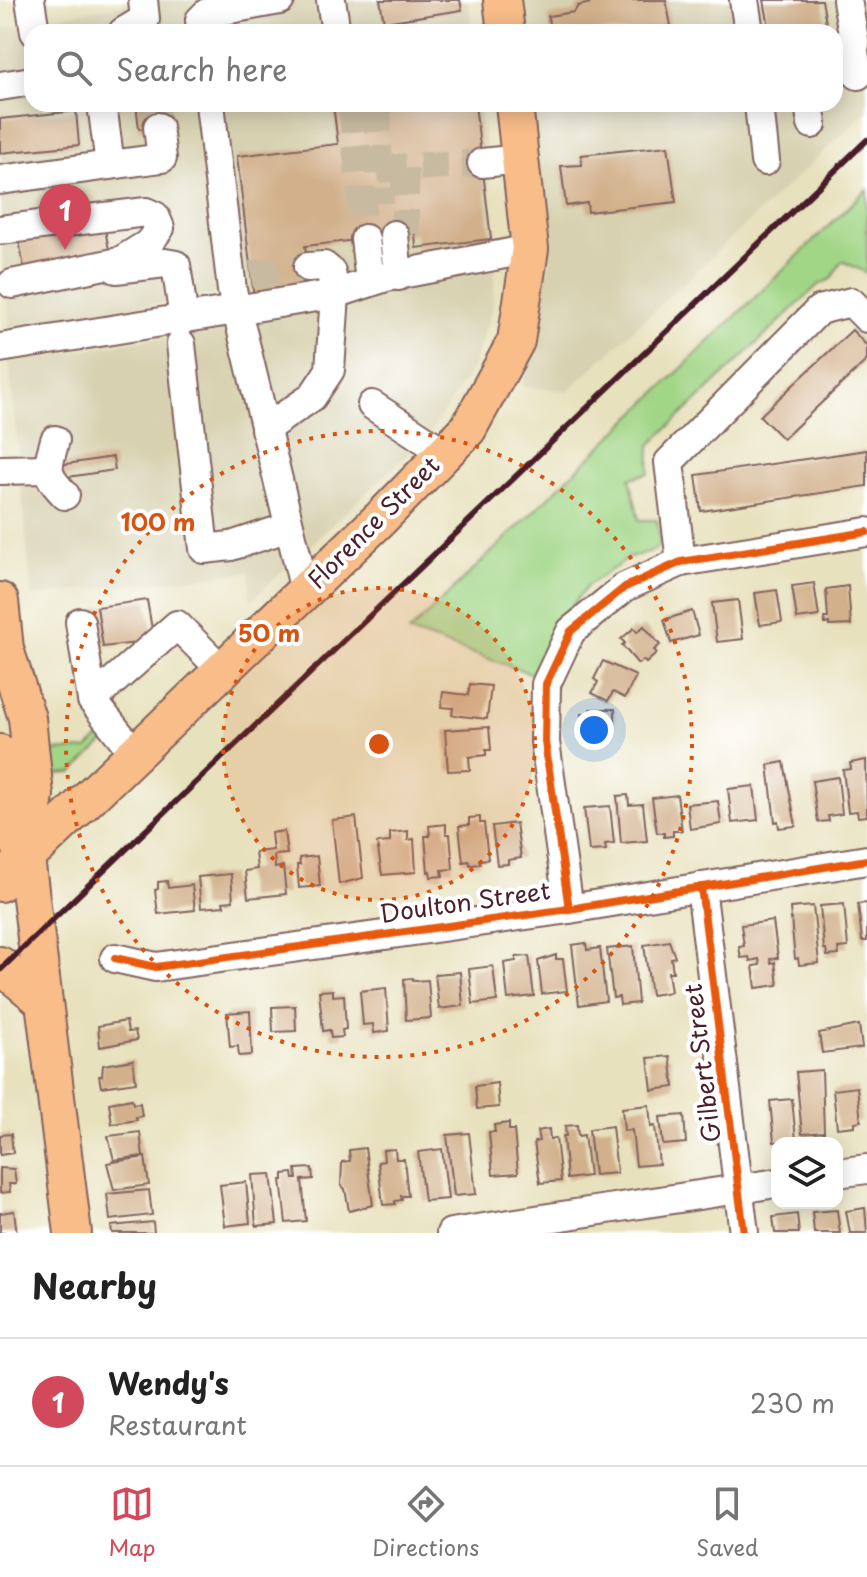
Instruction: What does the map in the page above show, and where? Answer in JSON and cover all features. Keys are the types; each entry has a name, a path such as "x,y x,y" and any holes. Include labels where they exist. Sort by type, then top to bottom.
{"main road":[{"path":"502,0 505,24"},
{"name":"Florence Street","path":"0,883 305,591 468,429 516,341 530,249 515,112"},
{"path":"0,601 5,649 27,718 35,795 26,858 73,1233"},
{"path":"0,692 5,649"},
{"path":"0,753 7,820 26,858"},
{"path":"0,965 42,1000"}],"street":[{"path":"30,0 34,24"},
{"path":"200,24 207,13 280,0"},
{"path":"331,0 335,24"},
{"path":"744,0 748,24"},
{"path":"847,0 844,47 858,75"},
{"path":"0,86 24,82"},
{"path":"103,112 110,165"},
{"path":"214,112 241,276 237,310 305,591"},
{"path":"760,112 765,161"},
{"path":"0,180 162,158 158,127"},
{"path":"482,163 520,159"},
{"path":"0,230 146,212 155,216 160,228 148,244 119,262 6,285"},
{"path":"390,277 386,236 390,277"},
{"path":"0,348 182,332 237,310 335,294 390,277 530,249"},
{"path":"6,285 165,263 176,265 204,549 231,546 289,527"},
{"path":"265,429 312,397 330,370 335,294 331,272 324,266 308,267"},
{"path":"681,562 669,462 819,310 851,302 867,318"},
{"path":"372,405 445,453"},
{"path":"55,440 47,469 50,480 65,495"},
{"path":"0,470 47,469"},
{"path":"569,909 545,742 546,684 571,631 625,587 681,562 867,532"},
{"path":"80,622 92,700 135,754"},
{"path":"92,700 177,625 222,670"},
{"name":"Doulton Street","path":"115,958 156,967 569,909 867,860"},
{"name":"Gilbert Street","path":"701,887 744,1233"},
{"path":"843,1172 867,1169"},
{"path":"451,1233 771,1184"}],"shaded area":[{"path":"143,0 468,0 471,24 24,24 24,112 481,112 496,241 493,306 474,365 429,434 251,601 249,572 32,596 9,361 219,328 215,294 10,329 0,233 0,32 4,28"},
{"path":"520,0 867,0 867,111 568,391 522,386 550,258 533,112 843,112 843,24 522,24"}],"green space":[{"path":"867,189 867,273 842,261 831,279 818,285 650,445 649,473 630,478 639,520 657,520 660,543 655,550 631,557 588,585 553,629 533,674 409,632"},
{"path":"104,733 106,740 72,773 56,774 52,751 88,749"}],"building":[{"path":"380,0 460,0 462,10 384,22"},
{"path":"592,0 666,0 671,24 549,24 548,16 574,12 578,6"},
{"path":"764,0 822,0 826,23 768,24"},
{"path":"76,112 79,145 0,153 0,119"},
{"path":"137,112 166,112 167,126 139,129"},
{"path":"334,112 476,112 491,239 416,248 415,233 305,246 311,291 254,298 237,156 338,144"},
{"path":"668,146 676,202 588,212 587,203 566,206 561,166 582,165 581,155"},
{"path":"104,225 111,259 25,273 19,241"},
{"path":"852,330 867,346 867,360 783,439 760,416"},
{"path":"867,450 867,486 701,511 696,475"},
{"path":"113,457 115,470 54,479 53,466"},
{"path":"814,583 819,616 797,619 792,586"},
{"path":"848,586 851,625 825,624 824,618 828,618 826,589"},
{"path":"777,590 782,622 760,625 755,593"},
{"path":"147,600 154,641 103,647 97,607"},
{"path":"738,600 743,639 717,642 712,603"},
{"path":"692,611 699,635 671,643 664,620"},
{"path":"644,626 660,645 654,650 657,653 646,663 643,660 638,664 622,645 625,643 621,639 634,628 637,632"},
{"path":"603,661 636,676 625,698 613,692 608,701 592,693 598,682 594,679"},
{"path":"470,684 491,686 487,719 452,715 453,708 441,707 443,692 468,695"},
{"path":"590,709 615,709 615,738 581,738 581,714 590,714"},
{"path":"489,727 491,750 486,750 486,755 469,757 470,770 448,771 445,730"},
{"path":"866,760 867,816 858,817 857,811 848,812 843,770 851,769 850,763"},
{"path":"784,762 796,826 779,828 778,821 775,822 768,765"},
{"path":"838,777 842,814 828,816 829,821 818,822 812,781"},
{"path":"754,786 758,820 732,823 728,789"},
{"path":"628,795 629,805 643,804 647,841 621,843 617,796"},
{"path":"677,795 682,831 673,831 673,836 664,837 664,833 657,833 652,798"},
{"path":"718,801 721,824 690,829 687,804"},
{"path":"610,806 614,843 605,844 606,850 589,851 584,808"},
{"path":"356,817 363,878 339,884 332,820"},
{"path":"480,817 480,823 484,823 488,859 470,865 469,861 463,862 459,826 469,825 469,818"},
{"path":"516,823 521,858 497,865 492,826"},
{"path":"446,824 446,834 450,834 453,869 442,870 443,876 431,877 425,836 430,836 429,826"},
{"path":"284,831 287,854 274,855 275,868 283,866 286,894 248,898 245,871 257,869 255,852 273,850 271,833"},
{"path":"408,831 408,840 414,839 416,872 382,875 377,843 390,842 390,833"},
{"path":"317,856 320,886 299,888 299,858"},
{"path":"231,874 233,901 223,902 224,906 201,908 198,877"},
{"path":"167,881 168,888 192,885 195,910 158,914 155,890 158,889 158,882"},
{"path":"867,903 867,941 862,941 858,904"},
{"path":"844,904 848,947 838,948 839,955 827,956 820,906"},
{"path":"813,906 819,963 799,965 798,958 795,959 790,908"},
{"path":"773,921 778,958 770,959 771,963 775,962 778,985 756,988 753,966 760,965 759,959 750,961 749,957 741,958 739,947 744,946 741,925"},
{"path":"669,941 675,957 671,958 673,972 668,972 671,992 651,995 644,945"},
{"path":"586,943 587,950 600,948 606,1001 579,1005 572,945"},
{"path":"633,946 638,1003 620,1005 619,997 613,998 607,949"},
{"path":"556,955 556,959 563,959 567,991 542,994 538,961"},
{"path":"529,956 534,996 508,999 504,963 516,961 516,957"},
{"path":"493,966 497,1001 473,1004 469,969"},
{"path":"460,972 463,1006 439,1009 435,974"},
{"path":"412,978 413,981 428,980 431,1018 406,1020 404,979"},
{"path":"386,988 389,1031 374,1033 373,1024 363,1025 360,991"},
{"path":"333,990 333,996 344,995 346,1029 342,1030 343,1037 331,1038 330,1030 323,1031 319,991"},
{"path":"295,1006 296,1031 273,1032 272,1007"},
{"path":"250,1011 252,1055 239,1056 238,1046 230,1047 227,1013"},
{"path":"126,1021 128,1032 135,1031 137,1040 100,1047 98,1026"},
{"path":"859,1025 862,1048 822,1053 819,1033"},
{"path":"670,1056 674,1087 652,1090 648,1058"},
{"path":"133,1060 136,1082 101,1087 99,1076 102,1076 103,1065"},
{"path":"822,1070 824,1132 802,1134 796,1072"},
{"path":"497,1083 499,1107 477,1109 475,1086"},
{"path":"857,1087 861,1121 855,1122 855,1126 837,1128 833,1090"},
{"path":"132,1099 133,1104 140,1103 142,1116 136,1117 137,1120 112,1124 109,1103"},
{"path":"792,1099 796,1137 774,1137 770,1101"},
{"path":"649,1105 651,1127 655,1126 659,1164 636,1166 632,1130 624,1131 622,1108"},
{"path":"684,1115 686,1143 663,1145 660,1117"},
{"path":"509,1123 509,1130 514,1130 518,1173 493,1175 489,1132 495,1132 494,1125"},
{"path":"577,1125 578,1136 584,1135 589,1176 567,1179 563,1136 566,1136 565,1126"},
{"path":"612,1126 617,1173 594,1175 589,1129"},
{"path":"549,1129 550,1139 556,1138 561,1181 540,1183 534,1142 539,1141 537,1131"},
{"path":"140,1132 143,1156 114,1160 108,1136"},
{"path":"469,1133 476,1194 454,1196 447,1135"},
{"path":"11,1134 13,1153 0,1155 0,1135"},
{"path":"365,1148 373,1205 349,1211 345,1189 341,1185 342,1162 350,1161 349,1150"},
{"path":"395,1149 396,1159 404,1159 408,1196 401,1196 402,1200 395,1201 395,1204 383,1205 378,1162 384,1161 383,1150"},
{"path":"442,1149 448,1199 424,1201 418,1152"},
{"path":"145,1157 149,1185 114,1190 107,1163"},
{"path":"0,1168 14,1169 16,1184 9,1184 10,1192 0,1193"},
{"path":"312,1168 313,1179 302,1180 306,1221 286,1223 283,1174 293,1173 294,1179 297,1179 296,1169"},
{"path":"271,1174 277,1224 256,1226 252,1175"},
{"path":"246,1182 250,1223 225,1226 220,1185"},
{"path":"149,1190 152,1215 110,1220 107,1194"},
{"path":"865,1208 867,1233 850,1233 846,1211"},
{"path":"837,1210 840,1233 814,1233 812,1212"},
{"path":"14,1211 17,1233 0,1233 0,1213"},
{"path":"797,1214 799,1233 775,1233 773,1217"},
{"path":"153,1222 154,1233 112,1233 111,1226"}],"tunnel":[{"path":"156,112 158,127"},
{"path":"353,112 365,239"},
{"path":"377,112 380,203"},
{"path":"378,169 482,163"},
{"path":"405,168 405,234"},
{"path":"251,275 308,267"}],"railway":[{"path":"0,970 867,140"}],"cycle path":[{"path":"569,909 545,742 546,684 571,631 625,587 681,562 867,532"},
{"path":"115,958 156,967 569,909 867,860"},
{"path":"701,887 744,1233"}],"place":[{"name":"Wendy's","path":"65,250"}]}
